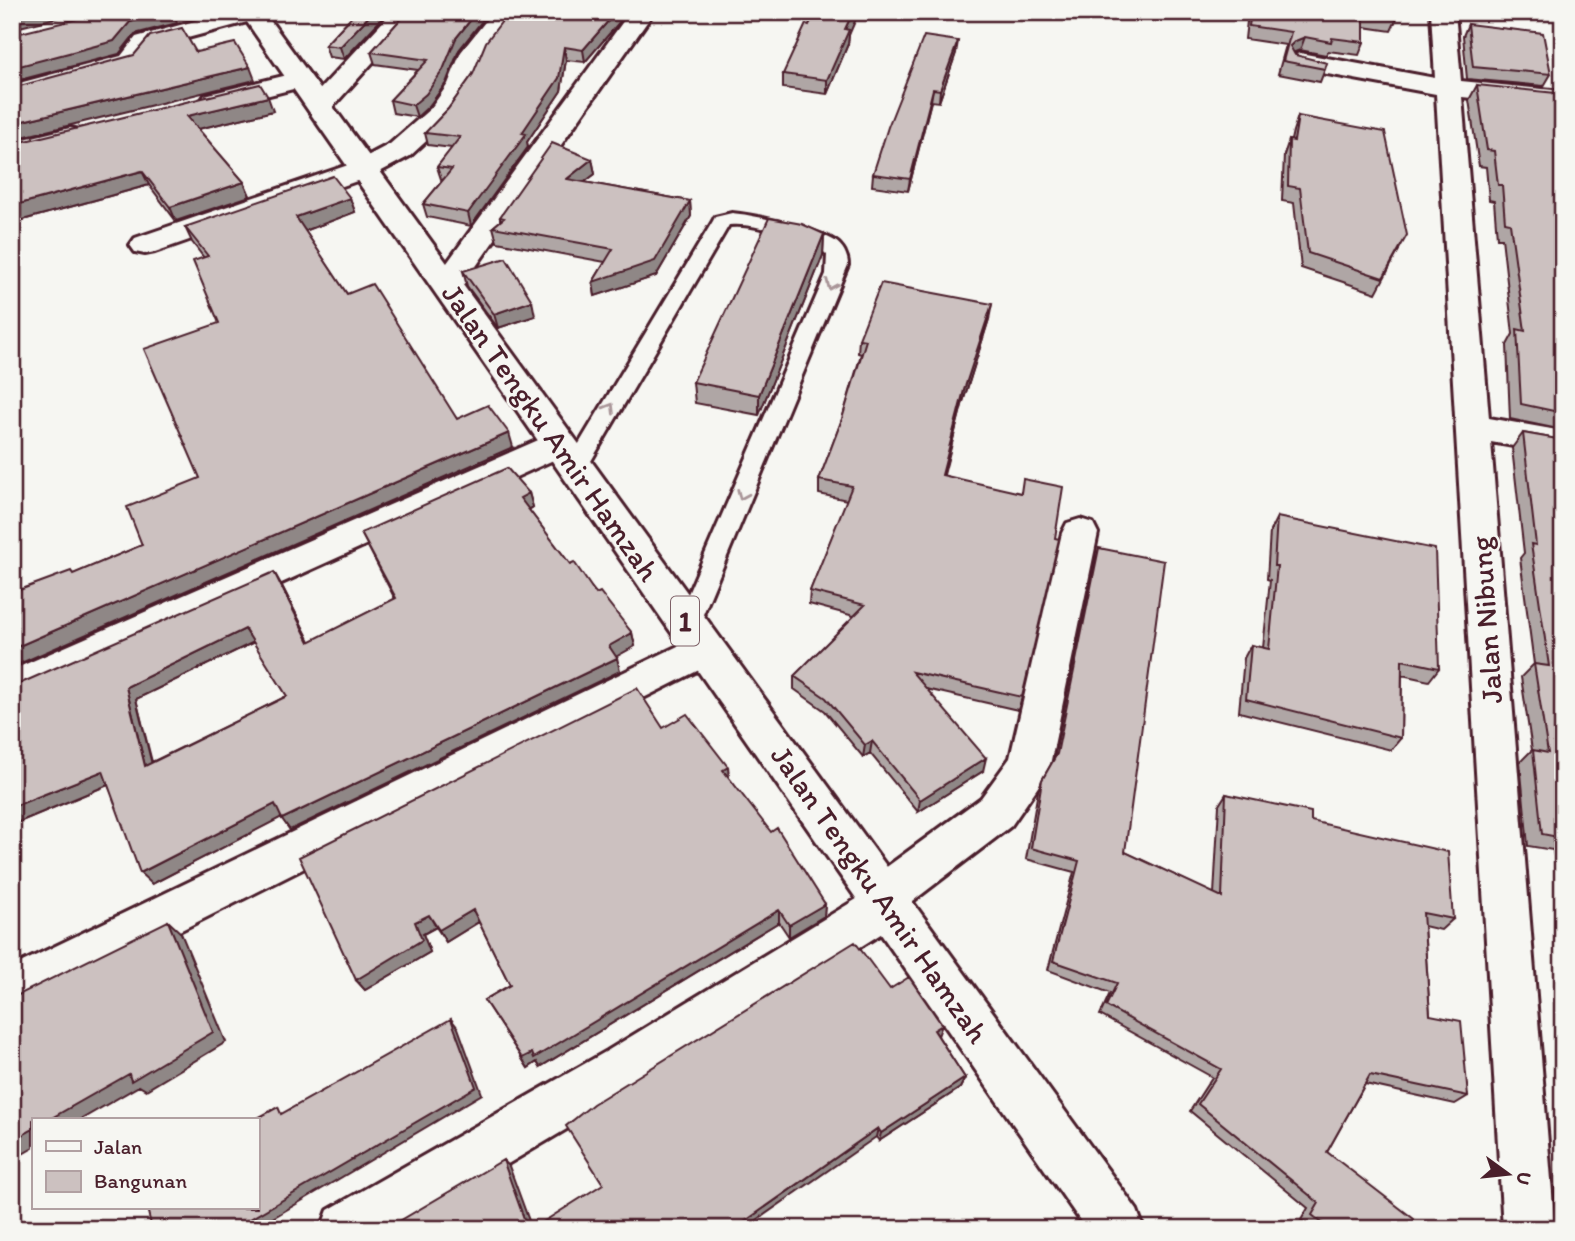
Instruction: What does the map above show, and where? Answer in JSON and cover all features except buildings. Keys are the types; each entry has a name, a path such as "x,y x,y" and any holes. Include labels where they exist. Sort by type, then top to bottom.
{"street":[{"path":"196,106 310,93 406,12"},
{"path":"145,246 364,169 400,150 440,114 461,85 474,51 506,12"},
{"path":"447,285 642,12"},
{"name":"Jalan Nibung","path":"1443,12 1529,1229"},
{"path":"12,93 130,61 145,42 253,13"},
{"name":"Jalan Tengku Amir Hamzah","path":"253,13 1118,1229"},
{"path":"1300,61 1448,88 1563,99"},
{"path":"12,150 91,131"},
{"path":"1472,427 1563,443"},
{"path":"12,688 567,455"},
{"path":"347,1229 624,1068 884,901 996,812 1029,765 1080,533"},
{"path":"12,992 696,637"}],"lane":[{"path":"567,455 722,221 734,218 750,221 828,245 837,253 839,265 836,274 696,637"}]}
